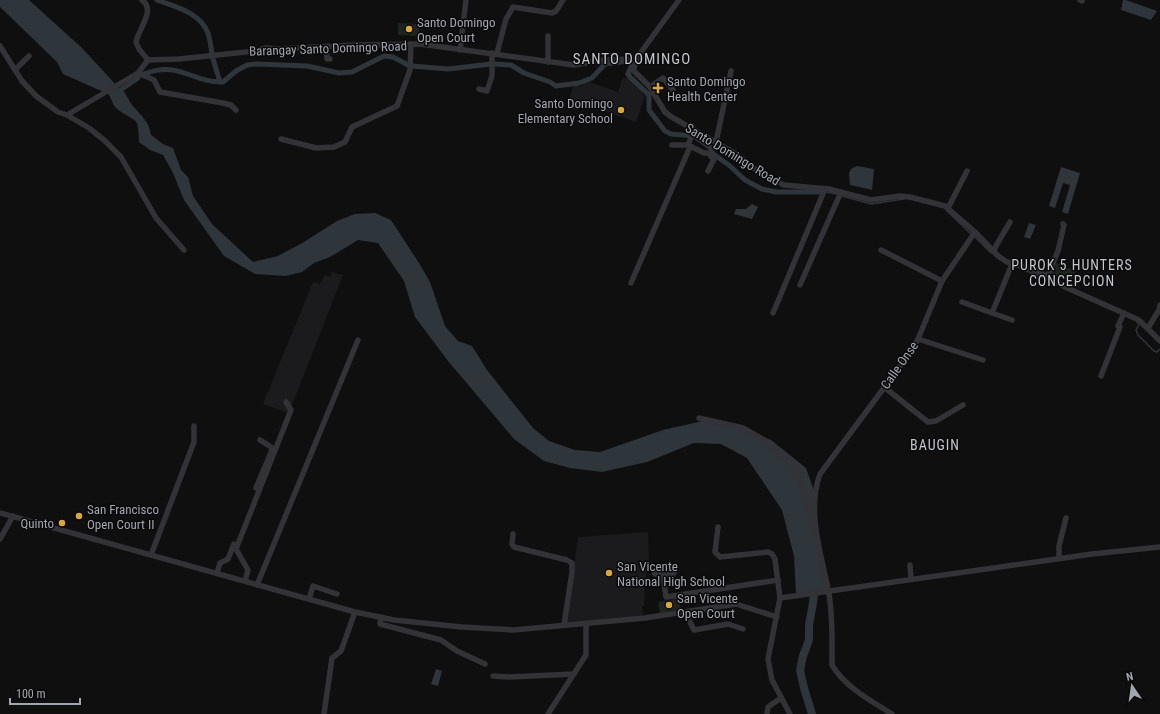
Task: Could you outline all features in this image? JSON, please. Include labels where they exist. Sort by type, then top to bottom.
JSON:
[{"type":"street","points":[[67,116],[138,73],[148,60],[139,49],[136,42],[149,10],[147,3],[142,0]]},
{"type":"street","points":[[460,50],[466,0]]},
{"type":"street","points":[[479,89],[487,91],[492,76],[495,53],[506,18],[512,7],[552,14],[556,12],[563,0]]},
{"type":"street","points":[[637,59],[679,0]]},
{"type":"street","points":[[548,36],[548,62]]},
{"type":"street","points":[[281,139],[316,148],[334,147],[345,142],[352,127],[397,106],[410,70],[411,44]]},
{"type":"street","name":"Barangay Santo Domingo Road","points":[[148,60],[187,58],[256,51],[266,48],[274,49],[411,44],[495,53],[574,65],[604,60],[637,59]]},
{"type":"street","points":[[0,46],[22,81],[41,100],[58,112],[89,128],[121,157],[156,218],[184,250]]},
{"type":"street","points":[[326,47],[327,59],[330,59]]},
{"type":"street","points":[[15,70],[29,56]]},
{"type":"street","name":"Santo Domingo Road","points":[[637,59],[634,64],[634,73],[650,87],[665,112],[692,134],[716,142],[736,154],[761,174],[784,186],[825,189],[871,200],[900,196],[910,197],[948,208],[973,234],[998,256],[1012,265],[1036,271],[1065,287],[1139,320],[1160,341]]},
{"type":"street","points":[[716,142],[732,70]]},
{"type":"street","points":[[138,73],[154,80],[160,92],[223,103],[231,105],[236,110]]},
{"type":"street","points":[[650,87],[663,78],[673,90]]},
{"type":"street","points":[[631,283],[689,146],[692,134]]},
{"type":"street","points":[[672,145],[675,147],[689,146],[704,153],[708,153],[714,159],[708,171]]},
{"type":"street","points":[[948,208],[967,172]]},
{"type":"street","points":[[773,313],[825,189]]},
{"type":"street","points":[[800,285],[840,192]]},
{"type":"street","points":[[993,251],[1010,222]]},
{"type":"street","points":[[1047,277],[1058,251],[1063,224]]},
{"type":"street","name":"Calle Onse","points":[[816,539],[816,493],[820,474],[918,339],[942,281],[973,234]]},
{"type":"street","points":[[881,250],[942,281]]},
{"type":"street","points":[[992,313],[1012,265]]},
{"type":"street","points":[[962,302],[1012,320]]},
{"type":"street","points":[[1148,328],[1159,310],[1160,305]]},
{"type":"street","points":[[1101,376],[1120,327],[1118,326],[1124,314]]},
{"type":"street","points":[[918,339],[983,360]]},
{"type":"street","points":[[257,585],[358,340]]},
{"type":"street","points":[[884,387],[928,422],[936,421],[963,405]]},
{"type":"street","points":[[245,581],[248,570],[236,549],[291,410],[286,402]]},
{"type":"street","points":[[699,418],[743,428],[764,440],[793,465],[802,486],[828,591],[832,665],[837,673],[863,696],[892,714]]},
{"type":"street","points":[[151,555],[194,442],[194,426]]},
{"type":"street","points":[[216,573],[220,563],[228,558],[234,546],[272,450],[271,447],[260,440]]},
{"type":"street","points":[[0,513],[355,612],[455,627],[506,630],[564,626],[685,612],[736,604],[777,617]]},
{"type":"street","points":[[0,539],[13,516]]},
{"type":"street","points":[[1059,558],[1059,546],[1066,518]]},
{"type":"street","points":[[718,527],[715,546],[717,555],[720,557],[768,552],[772,554],[775,559],[780,598],[768,659],[772,680],[790,714]]},
{"type":"street","points":[[513,534],[512,544],[514,547],[572,562],[572,572],[564,626]]},
{"type":"street","points":[[780,598],[1059,558],[1160,547]]},
{"type":"street","points":[[910,565],[911,579]]},
{"type":"street","points":[[654,572],[655,574],[662,575],[674,573],[674,568]]},
{"type":"street","points":[[662,575],[666,597],[778,580]]},
{"type":"street","points":[[309,599],[313,586],[336,594]]},
{"type":"street","points":[[324,714],[332,658],[341,651],[355,612]]},
{"type":"street","points":[[685,612],[694,630],[728,624],[743,629]]},
{"type":"street","points":[[381,617],[380,624],[441,640],[457,651],[485,664]]},
{"type":"street","points":[[548,714],[586,655],[586,624]]},
{"type":"street","points":[[493,676],[509,677],[574,674]]},
{"type":"street","points":[[767,714],[768,707],[781,698]]},
{"type":"shaded area","points":[[0,0],[29,0],[82,48],[125,93],[147,123],[151,135],[163,144],[173,148],[181,170],[188,177],[193,196],[212,224],[253,262],[278,256],[304,242],[337,221],[355,214],[375,213],[391,220],[430,282],[445,326],[458,341],[472,346],[487,370],[533,428],[549,441],[575,450],[600,452],[663,430],[707,420],[733,426],[771,440],[806,468],[813,488],[826,589],[796,594],[794,556],[782,510],[747,458],[721,444],[694,443],[647,462],[602,472],[570,468],[544,461],[514,439],[448,361],[415,317],[404,281],[378,243],[358,240],[330,257],[314,263],[302,272],[286,276],[255,274],[224,256],[184,200],[173,173],[163,155],[150,150],[139,142],[137,123],[114,106],[108,94],[63,74],[57,62],[0,7]]},
{"type":"shaded area","points":[[1123,0],[1157,11],[1151,20],[1121,10]]},
{"type":"shaded area","name":"Santo Domingo Open Court","points":[[398,23],[420,24],[419,36],[398,35]]},
{"type":"shaded area","name":"Santo Domingo Elementary School","points":[[623,77],[633,81],[645,96],[636,122],[569,99],[574,84],[582,87],[584,80],[618,92]]},
{"type":"shaded area","points":[[857,166],[874,169],[872,190],[850,185],[849,173],[851,169]]},
{"type":"shaded area","points":[[1061,167],[1080,173],[1068,214],[1062,212],[1070,185],[1063,183],[1055,208],[1049,206]]},
{"type":"shaded area","points":[[752,204],[758,207],[752,219],[734,214],[736,209],[746,209]]},
{"type":"shaded area","points":[[1029,223],[1036,225],[1030,239],[1024,237]]},
{"type":"shaded area","points":[[1054,262],[1076,271],[1071,282],[1050,273]]},
{"type":"shaded area","points":[[332,272],[343,275],[289,413],[263,404],[313,282],[320,284],[325,275],[330,277]]},
{"type":"shaded area","name":"San Vicente National High School","points":[[648,532],[649,561],[645,581],[644,606],[642,606],[643,616],[566,625],[578,537]]},
{"type":"shaded area","name":"San Vicente Open Court","points":[[679,598],[681,609],[660,613],[658,602]]},
{"type":"shaded area","points":[[436,669],[442,671],[438,686],[431,684]]},
{"type":"waterway","points":[[157,0],[186,11],[199,20],[208,33],[212,54]]},
{"type":"waterway","points":[[144,74],[156,70],[167,69],[203,79],[223,82],[236,71],[247,65],[257,64],[307,66],[339,73],[352,72],[384,56],[393,57],[408,65]]},
{"type":"waterway","points":[[213,59],[220,82]]},
{"type":"waterway","points":[[495,64],[511,65],[524,73],[550,82],[556,86],[579,83],[592,78],[605,64],[628,61],[632,65],[628,74],[649,95],[649,110],[665,131],[671,134],[694,136],[711,148],[712,153],[730,166],[745,180],[762,189],[776,192],[822,192]]},
{"type":"waterway","points":[[412,66],[448,69],[491,64]]},
{"type":"waterway","points":[[116,93],[138,78]]},
{"type":"waterway","points":[[826,192],[836,194]]},
{"type":"waterway","points":[[842,196],[871,204],[904,199]]},
{"type":"waterway","points":[[946,210],[971,234]]},
{"type":"waterway","points":[[974,236],[991,253]]},
{"type":"waterway","points":[[1021,269],[1042,277]]},
{"type":"waterway","points":[[1137,322],[1139,324],[1136,330],[1138,335],[1154,351],[1157,352],[1160,349]]},
{"type":"waterway","points":[[812,714],[800,670],[809,640],[809,625],[815,585]]},
{"type":"place","name":"Santo Domingo Open Court","points":[[409,29]]},
{"type":"place","name":"Santo Domingo Health Center","points":[[658,88]]},
{"type":"place","name":"Santo Domingo Elementary School","points":[[621,110]]},
{"type":"place","name":"San Francisco Open Court II","points":[[79,516]]},
{"type":"place","name":"Quinto","points":[[62,523]]},
{"type":"place","name":"San Vicente National High School","points":[[609,573]]},
{"type":"place","name":"San Vicente Open Court","points":[[669,605]]},
{"type":"district","name":"SANTO DOMINGO","points":[[632,59]]},
{"type":"district","name":"PUROK 5 HUNTERS CONCEPCION","points":[[1072,274]]},
{"type":"district","name":"BAUGIN","points":[[935,445]]}]
